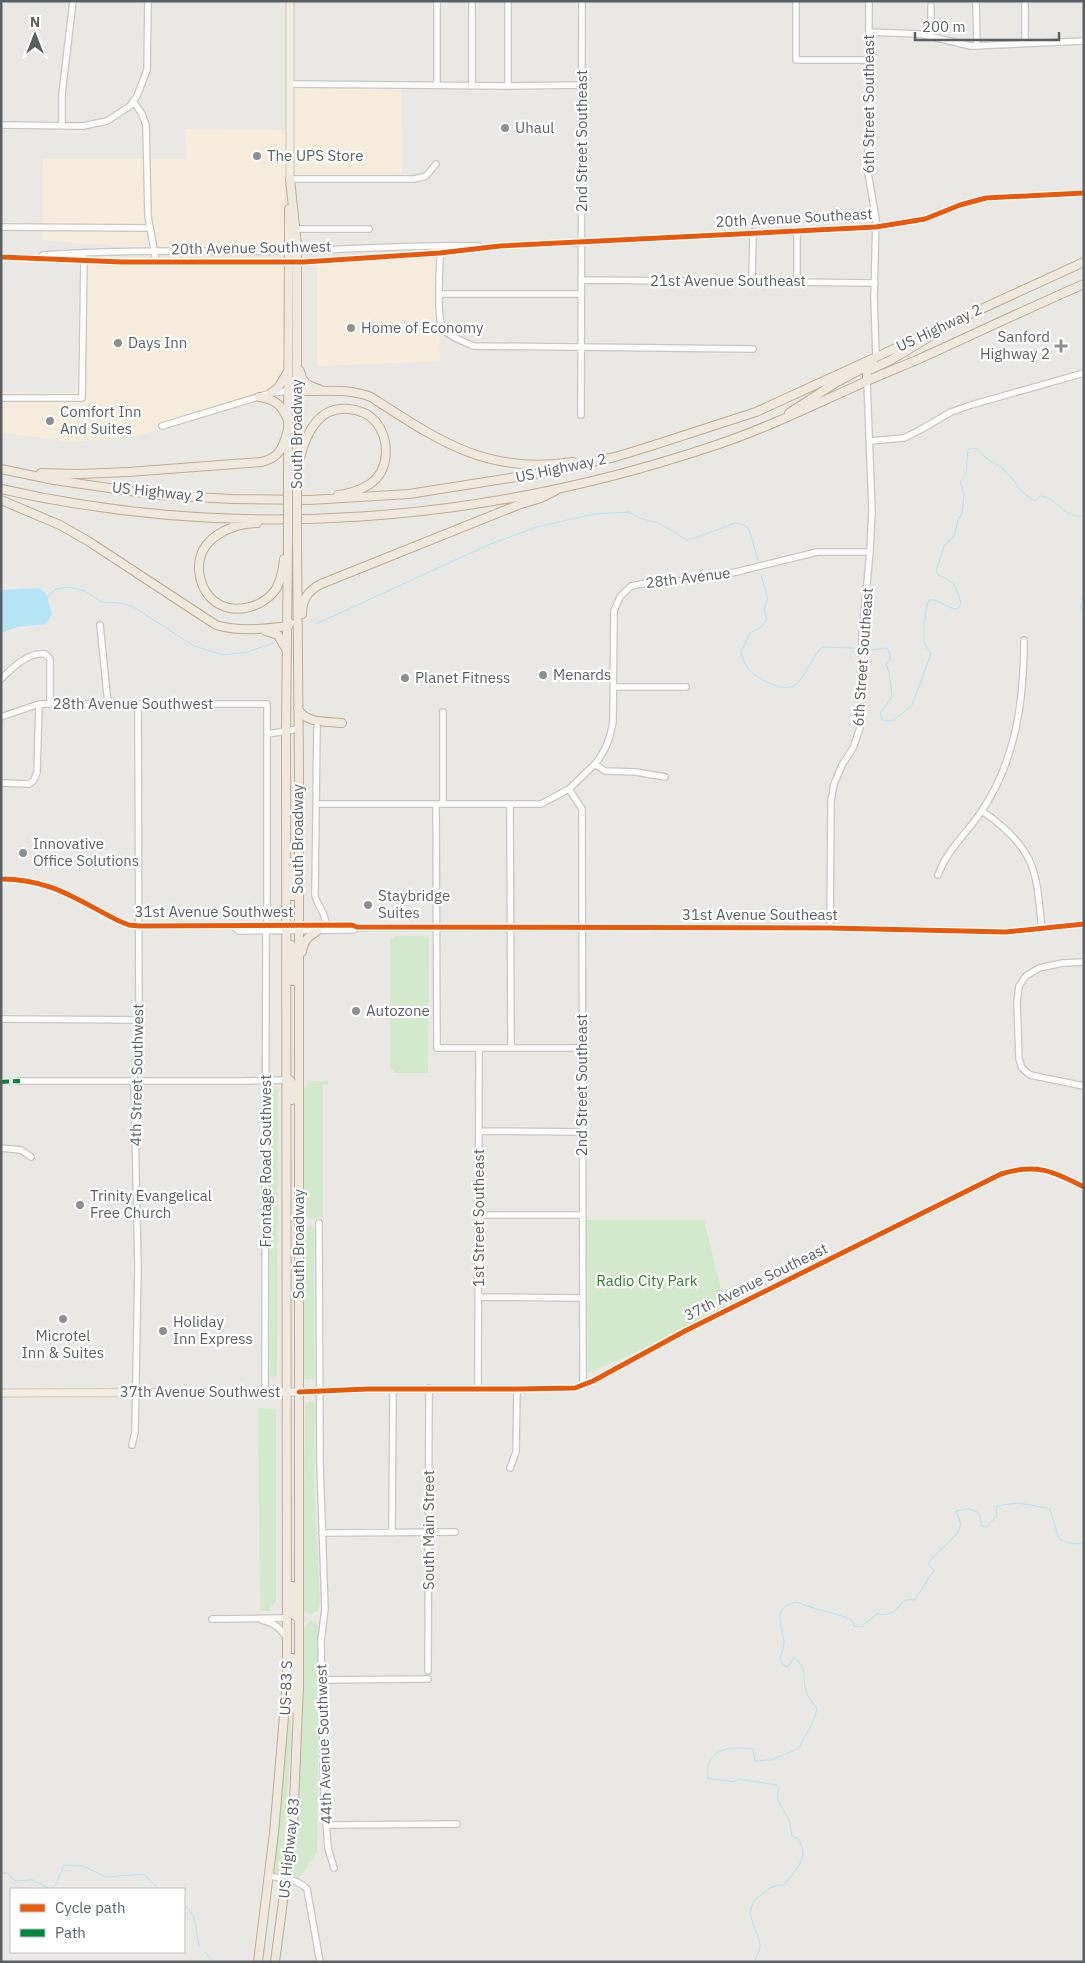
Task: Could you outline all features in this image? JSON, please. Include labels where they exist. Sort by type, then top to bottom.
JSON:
[{"type":"highway","name":"South Broadway","points":[[290,179],[295,229],[293,251]]},
{"type":"highway","name":"South Broadway","points":[[290,179],[293,262],[288,368],[286,844],[292,928],[298,976],[298,1734]]},
{"type":"highway","name":"South Broadway","points":[[287,1618],[287,974],[292,928],[298,729],[298,362],[293,262]]},
{"type":"highway","name":"US Highway 2","points":[[1,469],[54,480],[158,494],[224,499],[310,500],[435,491],[542,473],[615,457],[756,412],[1084,262]]},
{"type":"highway","name":"US Highway 2","points":[[1,489],[62,501],[205,518],[328,519],[416,513],[470,505],[650,466],[717,445],[775,423],[1084,284]]},
{"type":"highway","points":[[867,381],[867,372],[908,350],[962,317]]},
{"type":"highway","points":[[775,423],[837,382],[872,364],[876,356]]},
{"type":"highway","points":[[298,362],[303,382],[309,386],[328,391]]},
{"type":"highway","points":[[271,393],[283,382],[288,368]]},
{"type":"highway","points":[[288,391],[348,391],[371,397],[453,447],[508,464],[541,465],[615,457]]},
{"type":"highway","points":[[259,397],[275,401],[284,410],[288,420]]},
{"type":"highway","points":[[297,479],[308,433],[317,421],[328,413],[341,409],[359,411],[374,420],[380,429],[385,443],[386,457],[375,480],[354,492],[310,500]]},
{"type":"highway","points":[[1,469],[46,474],[79,474],[261,462],[270,460],[278,455],[288,430]]},
{"type":"highway","points":[[342,722],[314,721],[302,714],[298,705],[301,680],[302,609],[306,594],[313,588],[510,508],[541,498],[563,486]]},
{"type":"highway","points":[[1,500],[60,526],[105,550],[216,624],[226,628],[260,629],[288,626],[292,621],[297,606]]},
{"type":"highway","points":[[281,519],[232,527],[214,537],[203,549],[199,559],[200,578],[203,588],[210,598],[225,606],[245,609],[255,606],[268,598],[276,588],[281,576],[288,538]]},
{"type":"highway","points":[[260,629],[278,635],[288,653]]},
{"type":"highway","points":[[292,928],[293,989],[298,1022]]},
{"type":"highway","points":[[298,976],[301,970],[302,945],[306,939],[317,931]]},
{"type":"highway","points":[[287,974],[291,1021],[291,1071],[292,1074],[299,1076]]},
{"type":"highway","points":[[286,1080],[290,1080],[292,1084],[292,1130],[298,1168]]},
{"type":"highway","points":[[287,1132],[292,1164],[291,1215],[292,1221],[299,1222]]},
{"type":"highway","points":[[287,1550],[291,1580],[292,1614],[299,1619]]},
{"type":"highway","points":[[287,1618],[291,1621],[293,1697],[298,1734]]},
{"type":"highway","name":"US-83 S","points":[[282,1759],[287,1681],[287,1618]]},
{"type":"highway","name":"US Highway 83","points":[[275,1962],[293,1825],[298,1734]]},
{"type":"highway","name":"US Highway 83","points":[[258,1962],[282,1759]]},
{"type":"main road","name":"South Broadway","points":[[290,1],[290,179]]},
{"type":"main road","name":"37th Avenue Southwest","points":[[1,1393],[299,1392]]},
{"type":"street","points":[[62,125],[62,86],[73,1]]},
{"type":"street","points":[[1,125],[83,126],[107,121],[118,114],[133,101],[144,81],[147,70],[148,1]]},
{"type":"street","points":[[437,1],[438,85]]},
{"type":"street","points":[[472,1],[472,86]]},
{"type":"street","points":[[508,1],[508,86]]},
{"type":"street","name":"2nd Street Southeast","points":[[581,294],[582,1]]},
{"type":"street","points":[[796,1],[796,60],[869,60]]},
{"type":"street","name":"6th Street Southeast","points":[[869,1],[868,173],[870,191],[874,200],[876,227],[876,356]]},
{"type":"street","points":[[976,1],[977,46]]},
{"type":"street","points":[[1025,1],[1025,43]]},
{"type":"street","points":[[930,36],[931,6]]},
{"type":"street","points":[[869,32],[905,32],[930,36],[963,45],[977,46],[1084,41]]},
{"type":"street","points":[[290,84],[582,85]]},
{"type":"street","points":[[133,101],[142,114],[146,125],[148,216],[154,251]]},
{"type":"street","points":[[290,179],[414,178],[426,176],[436,164]]},
{"type":"street","name":"20th Avenue Southeast","points":[[500,246],[876,227],[925,219],[960,205],[986,198],[1084,193]]},
{"type":"street","points":[[1,227],[150,228]]},
{"type":"street","points":[[295,229],[369,229]]},
{"type":"street","points":[[797,230],[797,282]]},
{"type":"street","points":[[752,282],[753,232]]},
{"type":"street","name":"20th Avenue Southwest","points":[[14,257],[84,252],[293,251],[441,245],[500,246]]},
{"type":"street","name":"20th Avenue Southwest","points":[[1,257],[84,260],[293,262],[440,253],[500,246]]},
{"type":"street","name":"20th Avenue Southwest","points":[[154,251],[156,261]]},
{"type":"street","points":[[1,398],[82,398],[84,252]]},
{"type":"street","points":[[440,253],[439,317],[442,328],[454,337],[474,346],[753,348]]},
{"type":"street","name":"21st Avenue Southeast","points":[[581,280],[875,283]]},
{"type":"street","points":[[440,294],[581,294],[581,415]]},
{"type":"street","points":[[870,441],[904,438],[965,407],[1084,373]]},
{"type":"street","name":"6th Street Southeast","points":[[830,928],[831,801],[834,784],[853,748],[860,728],[862,634],[870,552],[870,441],[867,381]]},
{"type":"street","points":[[162,426],[271,393],[288,391]]},
{"type":"street","name":"28th Avenue","points":[[317,804],[541,804],[569,789],[595,764],[610,739],[613,722],[614,611],[620,597],[631,586],[657,581],[695,580],[817,552],[870,552]]},
{"type":"street","points":[[100,625],[108,704]]},
{"type":"street","points":[[938,875],[944,860],[982,811],[1008,758],[1018,722],[1024,676],[1024,640]]},
{"type":"street","points":[[1,679],[24,659],[37,653],[46,654],[50,659],[50,704]]},
{"type":"street","points":[[614,687],[686,687]]},
{"type":"street","points":[[1,783],[29,784],[34,780],[37,772],[39,704]]},
{"type":"street","name":"28th Avenue Southwest","points":[[1,717],[39,704],[267,704]]},
{"type":"street","name":"4th Street Southwest","points":[[132,1445],[135,1432],[136,1393],[138,1205],[134,1080],[139,1020],[138,704]]},
{"type":"street","name":"Frontage Road Southwest","points":[[265,1392],[267,704]]},
{"type":"street","points":[[443,712],[436,928],[437,1048],[582,1048]]},
{"type":"street","points":[[317,726],[315,895],[316,901],[325,915],[326,925]]},
{"type":"street","points":[[268,734],[298,729]]},
{"type":"street","points":[[595,764],[604,771],[636,772],[665,777]]},
{"type":"street","name":"2nd Street Southeast","points":[[569,789],[582,808],[582,1385]]},
{"type":"street","points":[[510,804],[511,1048]]},
{"type":"street","points":[[982,811],[1004,829],[1026,854],[1032,871],[1042,929]]},
{"type":"street","name":"31st Avenue Southwest","points":[[1,879],[25,881],[55,887],[129,925],[234,927],[239,931],[352,924],[357,927],[436,928]]},
{"type":"street","name":"31st Avenue Southeast","points":[[436,928],[830,928],[1006,932],[1084,924]]},
{"type":"street","name":"31st Avenue Southwest","points":[[292,928],[317,931],[353,930],[357,927]]},
{"type":"street","points":[[1084,962],[1063,963],[1039,968],[1026,976],[1019,986],[1017,1002],[1019,1058],[1022,1068],[1030,1075],[1084,1086]]},
{"type":"street","points":[[1,1020],[139,1020]]},
{"type":"street","name":"1st Street Southeast","points":[[478,1389],[479,1048]]},
{"type":"street","points":[[20,1081],[286,1080]]},
{"type":"street","points":[[479,1131],[582,1132]]},
{"type":"street","points":[[1,1148],[21,1150],[31,1157]]},
{"type":"street","name":"37th Avenue Southeast","points":[[430,1388],[566,1389],[582,1385],[685,1331],[1001,1174],[1025,1168],[1039,1168],[1060,1175],[1084,1187]]},
{"type":"street","points":[[479,1215],[582,1215]]},
{"type":"street","points":[[320,1223],[322,1533],[455,1532]]},
{"type":"street","points":[[479,1296],[582,1298]]},
{"type":"street","name":"37th Avenue Southwest","points":[[299,1392],[430,1388]]},
{"type":"street","name":"South Main Street","points":[[428,1671],[430,1388]]},
{"type":"street","points":[[392,1533],[393,1389]]},
{"type":"street","points":[[510,1468],[516,1452],[517,1389]]},
{"type":"street","name":"44th Avenue Southwest","points":[[322,1533],[324,1618],[321,1641],[324,1796],[328,1848],[334,1868]]},
{"type":"street","points":[[252,1618],[274,1624],[283,1632],[287,1640]]},
{"type":"street","points":[[212,1619],[287,1618]]},
{"type":"street","points":[[322,1680],[428,1679]]},
{"type":"street","points":[[326,1825],[458,1824]]},
{"type":"street","points":[[268,1876],[302,1884],[307,1889],[320,1962]]},
{"type":"shaded area","points":[[293,88],[401,88],[402,174],[295,176]]},
{"type":"shaded area","points":[[185,129],[286,130],[284,247],[143,248],[42,240],[43,159],[186,159]]},
{"type":"shaded area","points":[[437,256],[440,361],[317,366],[317,264]]},
{"type":"shaded area","points":[[79,263],[286,264],[285,364],[275,386],[261,394],[137,436],[69,442],[1,432],[1,392],[78,393]]},
{"type":"green space","points":[[394,936],[424,936],[429,938],[428,1073],[395,1073],[390,1067],[390,940]]},
{"type":"green space","points":[[310,1081],[328,1081],[328,1085],[323,1085],[323,1217],[311,1219],[302,1211],[303,1089]]},
{"type":"green space","points":[[269,1088],[278,1090],[277,1376],[270,1377]]},
{"type":"green space","name":"Radio City Park","points":[[585,1220],[704,1220],[726,1310],[695,1326],[588,1373]]},
{"type":"green space","points":[[311,1225],[314,1229],[314,1377],[310,1380],[303,1379],[303,1231]]},
{"type":"green space","points":[[305,1403],[315,1403],[314,1480],[320,1604],[318,1611],[311,1614],[305,1612],[303,1607]]},
{"type":"green space","points":[[258,1408],[276,1409],[276,1601],[268,1611],[260,1610]]},
{"type":"green space","points":[[311,1620],[320,1627],[317,1852],[298,1880],[290,1872],[298,1801],[302,1725],[303,1628]]},
{"type":"green space","points":[[288,1696],[292,1733],[281,1873],[275,1875],[273,1872]]},
{"type":"water","points":[[39,588],[46,593],[52,614],[46,624],[17,627],[1,633],[1,590]]},
{"type":"waterway","points":[[871,650],[886,648],[891,658],[886,664],[892,696],[880,714],[881,718],[885,721],[894,720],[912,705],[931,654],[925,644],[924,634],[925,615],[929,600],[936,601],[953,609],[957,609],[961,604],[954,585],[948,579],[938,575],[936,571],[944,546],[954,537],[958,520],[962,513],[964,495],[960,482],[966,474],[968,450],[974,448],[978,450],[986,458],[1002,468],[1021,490],[1035,501],[1040,496],[1046,497],[1066,512],[1072,515],[1084,516]]},
{"type":"waterway","points":[[316,624],[488,545],[537,527],[594,514],[629,512],[639,518],[659,523],[687,540],[736,523],[744,525],[749,529],[758,560]]},
{"type":"waterway","points":[[761,575],[768,598],[764,609],[767,620],[760,628],[750,633],[741,652],[752,672],[765,681],[787,688],[800,680],[822,647],[854,648]]},
{"type":"waterway","points":[[46,598],[56,589],[69,587],[85,591],[102,602],[132,606],[194,646],[223,655],[247,652],[274,643]]},
{"type":"waterway","points":[[1084,592],[1080,609],[1084,612]]},
{"type":"waterway","points":[[754,1962],[760,1947],[752,1920],[751,1907],[762,1894],[769,1889],[783,1885],[789,1879],[801,1862],[803,1850],[800,1840],[792,1836],[789,1821],[778,1800],[779,1788],[777,1785],[738,1779],[734,1782],[711,1779],[708,1778],[708,1768],[709,1762],[713,1757],[723,1750],[753,1749],[755,1761],[757,1761],[771,1760],[798,1749],[812,1724],[817,1708],[810,1700],[806,1691],[803,1668],[793,1658],[788,1667],[783,1665],[780,1659],[784,1647],[780,1618],[783,1608],[797,1602],[845,1617],[852,1620],[854,1626],[861,1627],[878,1613],[881,1615],[893,1612],[904,1601],[915,1600],[934,1570],[928,1564],[951,1540],[960,1527],[956,1511],[970,1509],[979,1513],[982,1526],[986,1527],[997,1516],[996,1507],[1003,1505],[1023,1504],[1050,1509],[1059,1539],[1071,1544],[1084,1542]]},
{"type":"waterway","points":[[52,1888],[57,1882],[64,1865],[83,1866],[106,1877],[144,1874],[157,1888]]},
{"type":"waterway","points":[[1,1873],[7,1873],[15,1881],[33,1880],[49,1888]]},
{"type":"waterway","points":[[185,1907],[194,1917],[199,1946]]},
{"type":"waterway","points":[[205,1952],[214,1962]]},
{"type":"marked path","points":[[1,1082],[20,1081]]},
{"type":"cycle path","points":[[1,257],[122,262],[304,262],[440,253],[500,246],[876,227],[925,219],[960,205],[986,198],[1084,193]]},
{"type":"cycle path","points":[[1,879],[19,880],[49,887],[76,898],[119,921],[139,926],[352,925],[357,927],[830,928],[1006,932],[1084,924]]},
{"type":"cycle path","points":[[299,1392],[367,1389],[575,1388],[593,1381],[685,1331],[1001,1174],[1024,1169],[1044,1170],[1084,1187]]},
{"type":"place","name":"Uhaul","points":[[505,128]]},
{"type":"place","name":"The UPS Store","points":[[257,156]]},
{"type":"place","name":"Home of Economy","points":[[351,328]]},
{"type":"place","name":"Days Inn","points":[[118,343]]},
{"type":"place","name":"Sanford Highway 2","points":[[1061,346]]},
{"type":"place","name":"Comfort Inn And Suites","points":[[50,421]]},
{"type":"place","name":"Menards","points":[[543,675]]},
{"type":"place","name":"Planet Fitness","points":[[405,678]]},
{"type":"place","name":"Innovative Office Solutions","points":[[23,853]]},
{"type":"place","name":"Staybridge Suites","points":[[368,905]]},
{"type":"place","name":"Autozone","points":[[356,1011]]},
{"type":"place","name":"Trinity Evangelical Free Church","points":[[80,1205]]},
{"type":"place","name":"Microtel Inn & Suites","points":[[63,1319]]},
{"type":"place","name":"Holiday Inn Express","points":[[163,1331]]}]
